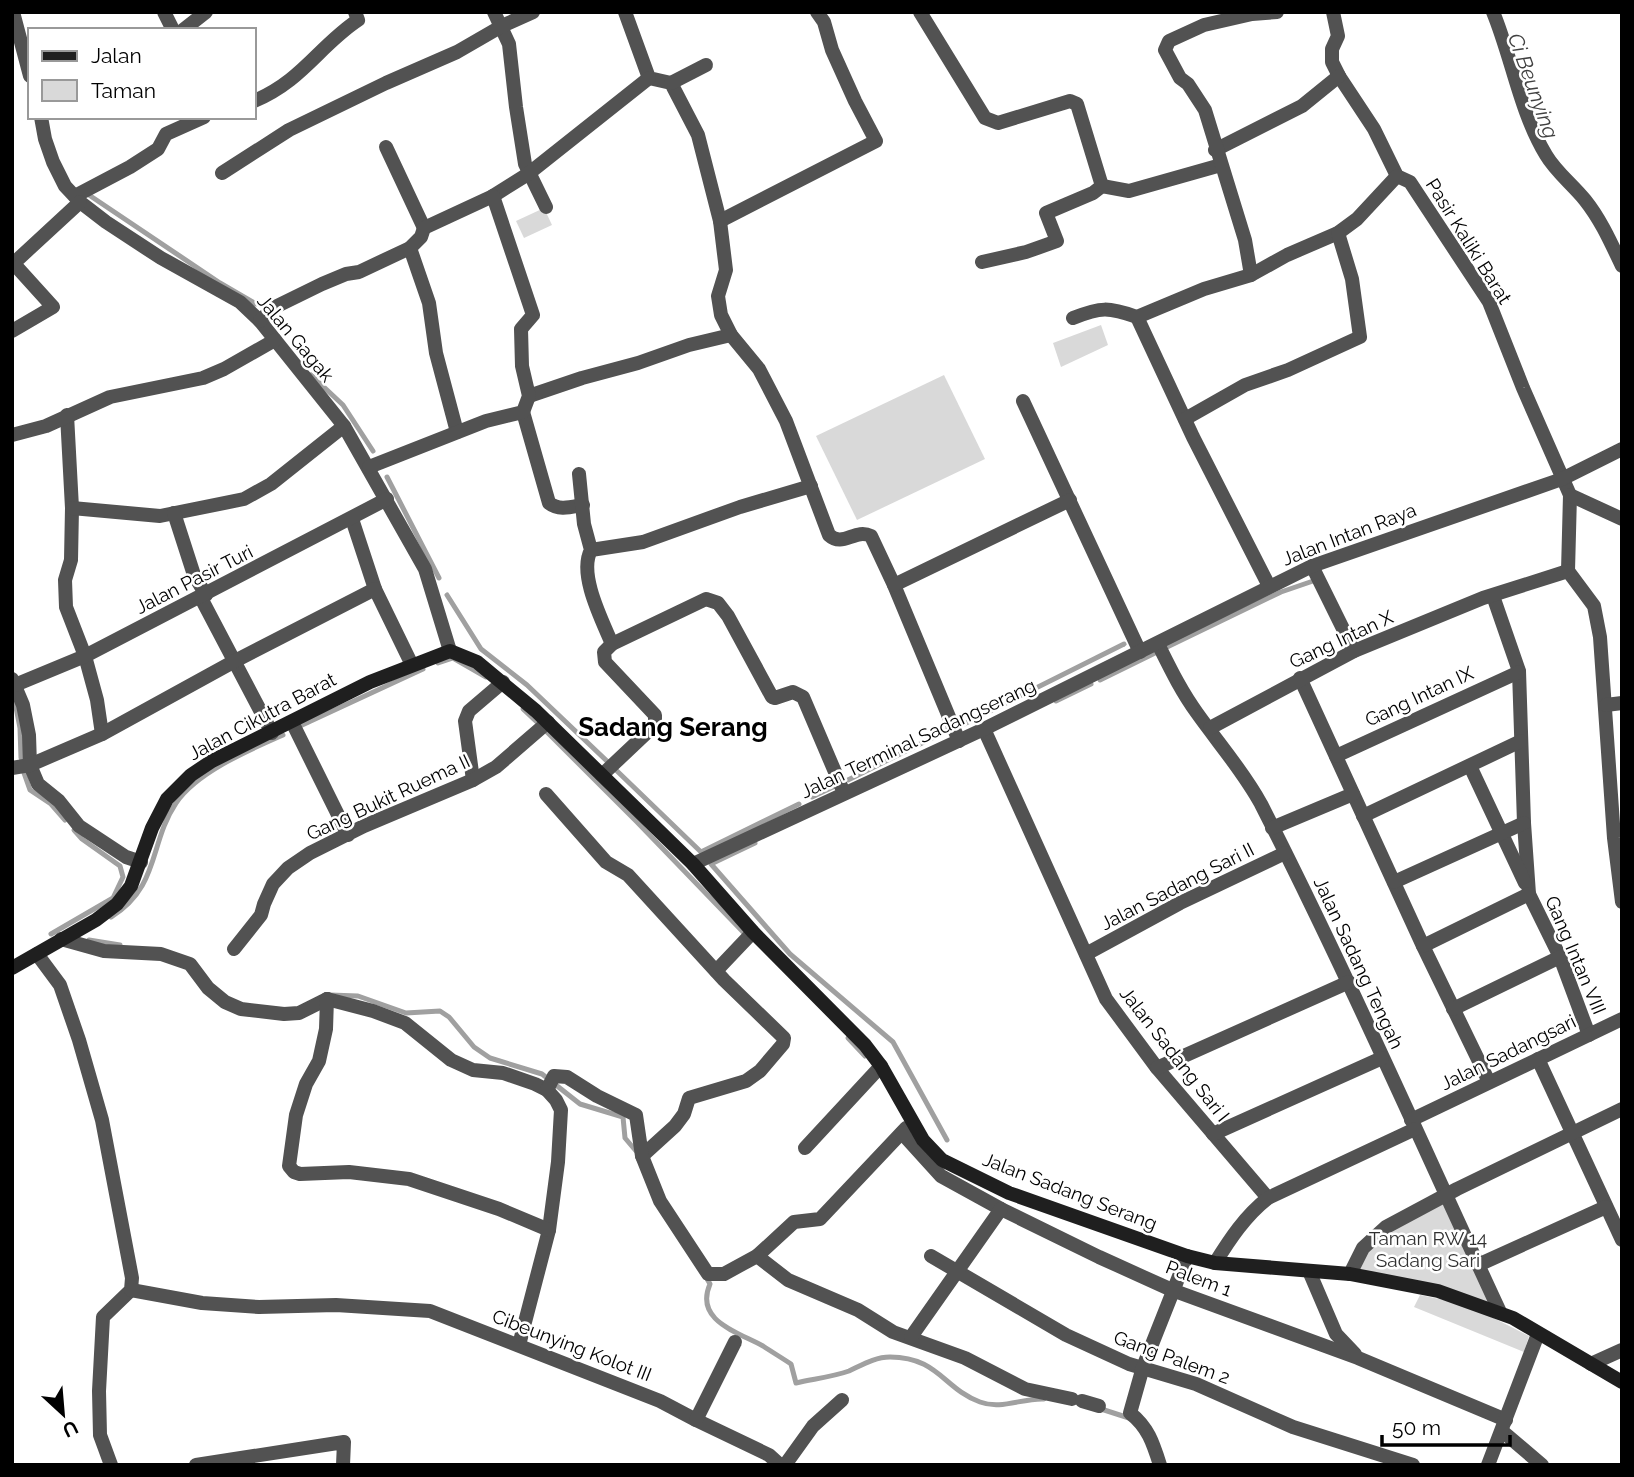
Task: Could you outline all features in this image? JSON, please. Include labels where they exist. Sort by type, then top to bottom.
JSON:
[{"type":"main road","name":"Jalan Cikutra Barat","points":[[12,968],[67,941],[117,904],[131,886],[159,812],[177,787],[212,761],[370,682],[450,651]]},
{"type":"main road","name":"Jalan Sadang Serang","points":[[450,651],[477,662],[503,682],[548,722],[693,864],[753,932],[865,1045],[881,1066],[907,1127],[936,1155],[1009,1193],[1187,1256],[1215,1263],[1350,1274],[1438,1291],[1500,1312],[1622,1382]]},
{"type":"street","points":[[13,12],[28,68]]},
{"type":"street","points":[[164,12],[172,28]]},
{"type":"street","points":[[186,28],[206,12]]},
{"type":"street","points":[[256,100],[269,95],[298,75],[331,44],[336,35],[358,20],[355,12]]},
{"type":"street","points":[[494,12],[509,44],[513,62],[516,107],[528,174],[546,207]]},
{"type":"street","points":[[222,173],[289,130],[457,52],[533,12]]},
{"type":"street","points":[[625,12],[649,78]]},
{"type":"street","points":[[920,12],[985,118],[998,123],[1070,101],[1077,104],[1102,186]]},
{"type":"street","points":[[1251,275],[1245,240],[1215,150],[1205,110],[1176,71],[1165,50],[1169,41],[1203,25],[1252,14],[1277,12]]},
{"type":"street","points":[[1215,150],[1302,106],[1339,76],[1332,62],[1332,49],[1338,36],[1333,12]]},
{"type":"street","points":[[1493,12],[1544,153],[1598,217],[1622,266]]},
{"type":"street","points":[[720,221],[876,141],[841,71],[822,15]]},
{"type":"street","points":[[649,78],[671,83],[706,65]]},
{"type":"street","name":"Pasir Kaliki Barat","points":[[1339,76],[1374,129],[1397,176],[1410,182],[1489,302],[1522,388],[1570,495]]},
{"type":"street","points":[[424,228],[493,196],[528,174],[649,78]]},
{"type":"street","points":[[671,83],[698,135],[720,221],[726,271],[718,296],[721,315],[731,335],[760,369],[793,436],[829,534],[840,541],[861,533],[871,536],[959,741]]},
{"type":"street","name":"Jalan Gagak","points":[[41,119],[53,162],[65,186],[106,222],[161,258],[240,302],[260,321],[344,426],[425,569],[450,651]]},
{"type":"street","points":[[12,331],[53,307],[15,262],[78,199],[158,149],[166,134],[200,119]]},
{"type":"street","points":[[260,321],[273,308],[322,284],[346,274],[359,272],[410,248],[421,237],[424,228],[386,147]]},
{"type":"street","points":[[982,262],[1026,252],[1057,241],[1046,213],[1093,193],[1102,186],[1129,191],[1221,165]]},
{"type":"street","points":[[1073,318],[1091,311],[1112,308],[1137,317],[1204,289],[1251,275],[1287,255],[1338,233],[1357,219],[1397,176]]},
{"type":"street","points":[[493,196],[533,315],[521,328],[522,366],[529,396],[523,412],[548,503],[554,508],[583,505]]},
{"type":"street","points":[[1185,419],[1245,385],[1288,370],[1360,337],[1352,279],[1338,233]]},
{"type":"street","points":[[410,248],[429,303],[436,353],[457,432]]},
{"type":"street","points":[[1137,317],[1269,586]]},
{"type":"street","points":[[529,396],[689,345],[731,335]]},
{"type":"street","points":[[12,435],[46,426],[110,397],[203,378],[275,340]]},
{"type":"street","points":[[1023,401],[1140,652]]},
{"type":"street","points":[[369,467],[486,421],[523,412]]},
{"type":"street","points":[[67,415],[72,508],[71,560],[65,580],[66,607],[85,656],[97,700],[102,734]]},
{"type":"street","points":[[72,508],[160,516],[244,499],[271,484],[344,426]]},
{"type":"street","name":"Jalan Intan Raya","points":[[1158,644],[1312,566],[1562,479],[1622,449]]},
{"type":"street","points":[[579,474],[584,524],[591,550],[586,558],[590,587],[612,644]]},
{"type":"street","points":[[591,550],[643,542],[740,507],[811,486]]},
{"type":"street","points":[[1621,899],[1614,838],[1600,637],[1594,606],[1568,572],[1570,495],[1622,519]]},
{"type":"street","name":"Jalan Pasir Turi","points":[[14,682],[85,656],[387,499]]},
{"type":"street","points":[[894,585],[1070,500]]},
{"type":"street","points":[[174,513],[203,596],[233,662],[272,733]]},
{"type":"street","points":[[352,519],[375,589],[412,665]]},
{"type":"street","points":[[1312,566],[1354,651]]},
{"type":"street","name":"Gang Intan X","points":[[1210,729],[1354,651],[1483,598],[1568,572]]},
{"type":"street","points":[[12,768],[30,765],[102,734],[233,662],[375,589]]},
{"type":"street","name":"Gang Intan VIII","points":[[1493,596],[1519,672],[1529,892]]},
{"type":"street","points":[[602,775],[655,725],[657,720],[605,662],[604,652],[612,644],[706,599],[718,603],[728,615],[772,697],[793,692],[803,697],[844,793]]},
{"type":"street","name":"Jalan Terminal Sadangserang","points":[[693,864],[959,741],[1158,644]]},
{"type":"street","name":"Jalan Sadang Tengah","points":[[1158,644],[1175,680],[1238,767],[1285,853],[1349,982],[1500,1312]]},
{"type":"street","name":"Gang Intan IX","points":[[1336,756],[1519,672]]},
{"type":"street","points":[[1300,678],[1489,1083]]},
{"type":"street","points":[[14,682],[23,705],[30,765],[38,784],[59,801],[79,826],[105,845],[141,862]]},
{"type":"street","points":[[473,780],[465,722],[469,711],[503,682]]},
{"type":"street","points":[[1606,705],[1622,703]]},
{"type":"street","points":[[292,722],[348,835]]},
{"type":"street","name":"Gang Bukit Ruema II","points":[[234,949],[261,915],[273,884],[310,853],[473,780],[496,767],[548,722]]},
{"type":"street","name":"Jalan Sadang Sari I","points":[[984,729],[1106,999],[1157,1068],[1268,1198]]},
{"type":"street","points":[[1363,816],[1521,741]]},
{"type":"street","name":"Gang Intan VIII","points":[[1470,765],[1560,957],[1589,1035]]},
{"type":"street","points":[[546,794],[606,862],[628,875],[716,971],[783,1038],[783,1044],[760,1071],[746,1081],[690,1098],[684,1114],[675,1126],[642,1156]]},
{"type":"street","points":[[1272,828],[1353,794]]},
{"type":"street","points":[[1394,882],[1524,822]]},
{"type":"street","name":"Jalan Sadang Sari II","points":[[1086,954],[1180,903],[1285,853]]},
{"type":"street","points":[[1423,946],[1529,892]]},
{"type":"street","points":[[716,971],[753,932]]},
{"type":"street","points":[[67,941],[104,951],[161,954],[190,964],[208,988],[225,1002],[241,1009],[299,1013],[327,999],[373,1011],[405,1023],[452,1060],[473,1070],[503,1073],[547,1090],[561,1110],[558,1162],[549,1230],[519,1345]]},
{"type":"street","points":[[37,954],[60,985],[68,1006],[98,1106],[130,1261],[131,1290],[103,1317],[99,1391],[100,1435],[111,1465]]},
{"type":"street","points":[[1453,1009],[1560,957]]},
{"type":"street","points":[[1157,1068],[1349,982]]},
{"type":"street","points":[[327,999],[326,1029],[320,1060],[306,1084],[296,1115],[289,1166],[294,1172],[349,1172],[410,1179],[499,1209],[549,1230]]},
{"type":"street","name":"Jalan Sadangsari","points":[[1268,1198],[1413,1125],[1489,1083],[1622,1019]]},
{"type":"street","points":[[1213,1134],[1382,1058]]},
{"type":"street","points":[[1538,1059],[1622,1240]]},
{"type":"street","points":[[805,1148],[881,1066]]},
{"type":"street","points":[[547,1090],[554,1076],[560,1075],[597,1096],[632,1111],[638,1121],[642,1156],[660,1201],[708,1274],[724,1274],[757,1256],[794,1222],[820,1219],[907,1127]]},
{"type":"street","points":[[1350,1274],[1363,1248],[1386,1227],[1446,1194],[1622,1109]]},
{"type":"street","name":"Palem 1","points":[[907,1127],[941,1176],[1001,1209],[1172,1290],[1359,1358],[1504,1425],[1542,1465]]},
{"type":"street","points":[[1215,1263],[1239,1226],[1253,1209],[1268,1198]]},
{"type":"street","points":[[1478,1265],[1606,1207]]},
{"type":"street","points":[[911,1337],[1001,1209]]},
{"type":"street","points":[[757,1256],[788,1280],[858,1310],[893,1332],[965,1358],[1025,1389],[1099,1406]]},
{"type":"street","name":"Gang Palem 2","points":[[931,1256],[1066,1335],[1129,1364],[1196,1384],[1293,1427],[1413,1465]]},
{"type":"street","points":[[1160,1465],[1150,1434],[1142,1422],[1130,1413],[1143,1367],[1187,1256]]},
{"type":"street","points":[[1309,1271],[1336,1334],[1359,1358]]},
{"type":"street","name":"Cibeunying Kolot III","points":[[131,1290],[202,1303],[259,1307],[336,1305],[430,1311],[660,1401],[769,1455],[782,1465]]},
{"type":"street","points":[[1488,1465],[1538,1334]]},
{"type":"street","points":[[696,1420],[735,1342]]},
{"type":"street","points":[[1591,1364],[1622,1350]]},
{"type":"street","points":[[782,1465],[817,1422],[842,1400]]},
{"type":"street","points":[[196,1465],[344,1442],[343,1465]]},
{"type":"green space","points":[[544,208],[552,225],[524,238],[516,221]]},
{"type":"green space","points":[[1101,325],[1108,345],[1061,367],[1053,343]]},
{"type":"green space","points":[[944,375],[985,459],[857,520],[816,436]]},
{"type":"green space","name":"Taman RW 14 Sadang Sari","points":[[1445,1200],[1491,1306],[1356,1271],[1365,1251],[1384,1232]]},
{"type":"green space","points":[[1420,1295],[1468,1305],[1529,1336],[1524,1352],[1414,1307]]},
{"type":"waterway","points":[[86,193],[256,304]]},
{"type":"waterway","points":[[311,375],[343,405],[373,451]]},
{"type":"waterway","points":[[387,477],[439,578]]},
{"type":"waterway","points":[[1165,648],[1281,592],[1316,580]]},
{"type":"waterway","points":[[447,595],[481,649],[527,685],[609,763]]},
{"type":"waterway","points":[[964,724],[1124,644]]},
{"type":"waterway","points":[[1100,680],[1155,653]]},
{"type":"waterway","points":[[438,663],[453,658],[486,677]]},
{"type":"waterway","points":[[300,726],[423,669]]},
{"type":"waterway","points":[[1056,701],[1091,684]]},
{"type":"waterway","points":[[15,702],[20,728],[21,758]]},
{"type":"waterway","points":[[523,709],[539,724]]},
{"type":"waterway","points":[[544,729],[746,935]]},
{"type":"waterway","points":[[848,780],[946,731]]},
{"type":"waterway","points":[[111,917],[138,892],[152,864],[167,818],[185,792],[225,763],[283,735]]},
{"type":"waterway","points":[[617,771],[701,852],[799,804]]},
{"type":"waterway","points":[[24,773],[30,790],[51,804],[65,820]]},
{"type":"waterway","points":[[812,797],[835,786]]},
{"type":"waterway","points":[[51,934],[113,898],[123,877],[120,866],[82,839],[74,830]]},
{"type":"waterway","points":[[755,843],[711,864],[790,954],[893,1042],[947,1140]]},
{"type":"waterway","points":[[89,940],[120,945]]},
{"type":"waterway","points":[[330,995],[358,996],[406,1013],[440,1011],[449,1017],[474,1047],[490,1058],[542,1074],[580,1104],[623,1117],[625,1138],[636,1151]]},
{"type":"waterway","points":[[848,1038],[865,1056]]},
{"type":"waterway","points":[[706,1277],[710,1284],[708,1307],[713,1316],[721,1324],[791,1364],[796,1383],[843,1373],[884,1357],[906,1358],[930,1368],[980,1402],[996,1405],[1044,1399]]},
{"type":"waterway","points":[[1098,1408],[1129,1418]]},
{"type":"district","name":"Sadang Serang","points":[[673,727]]},
{"type":"water label","name":"Ci Beunying","points":[[1533,86]]}]
